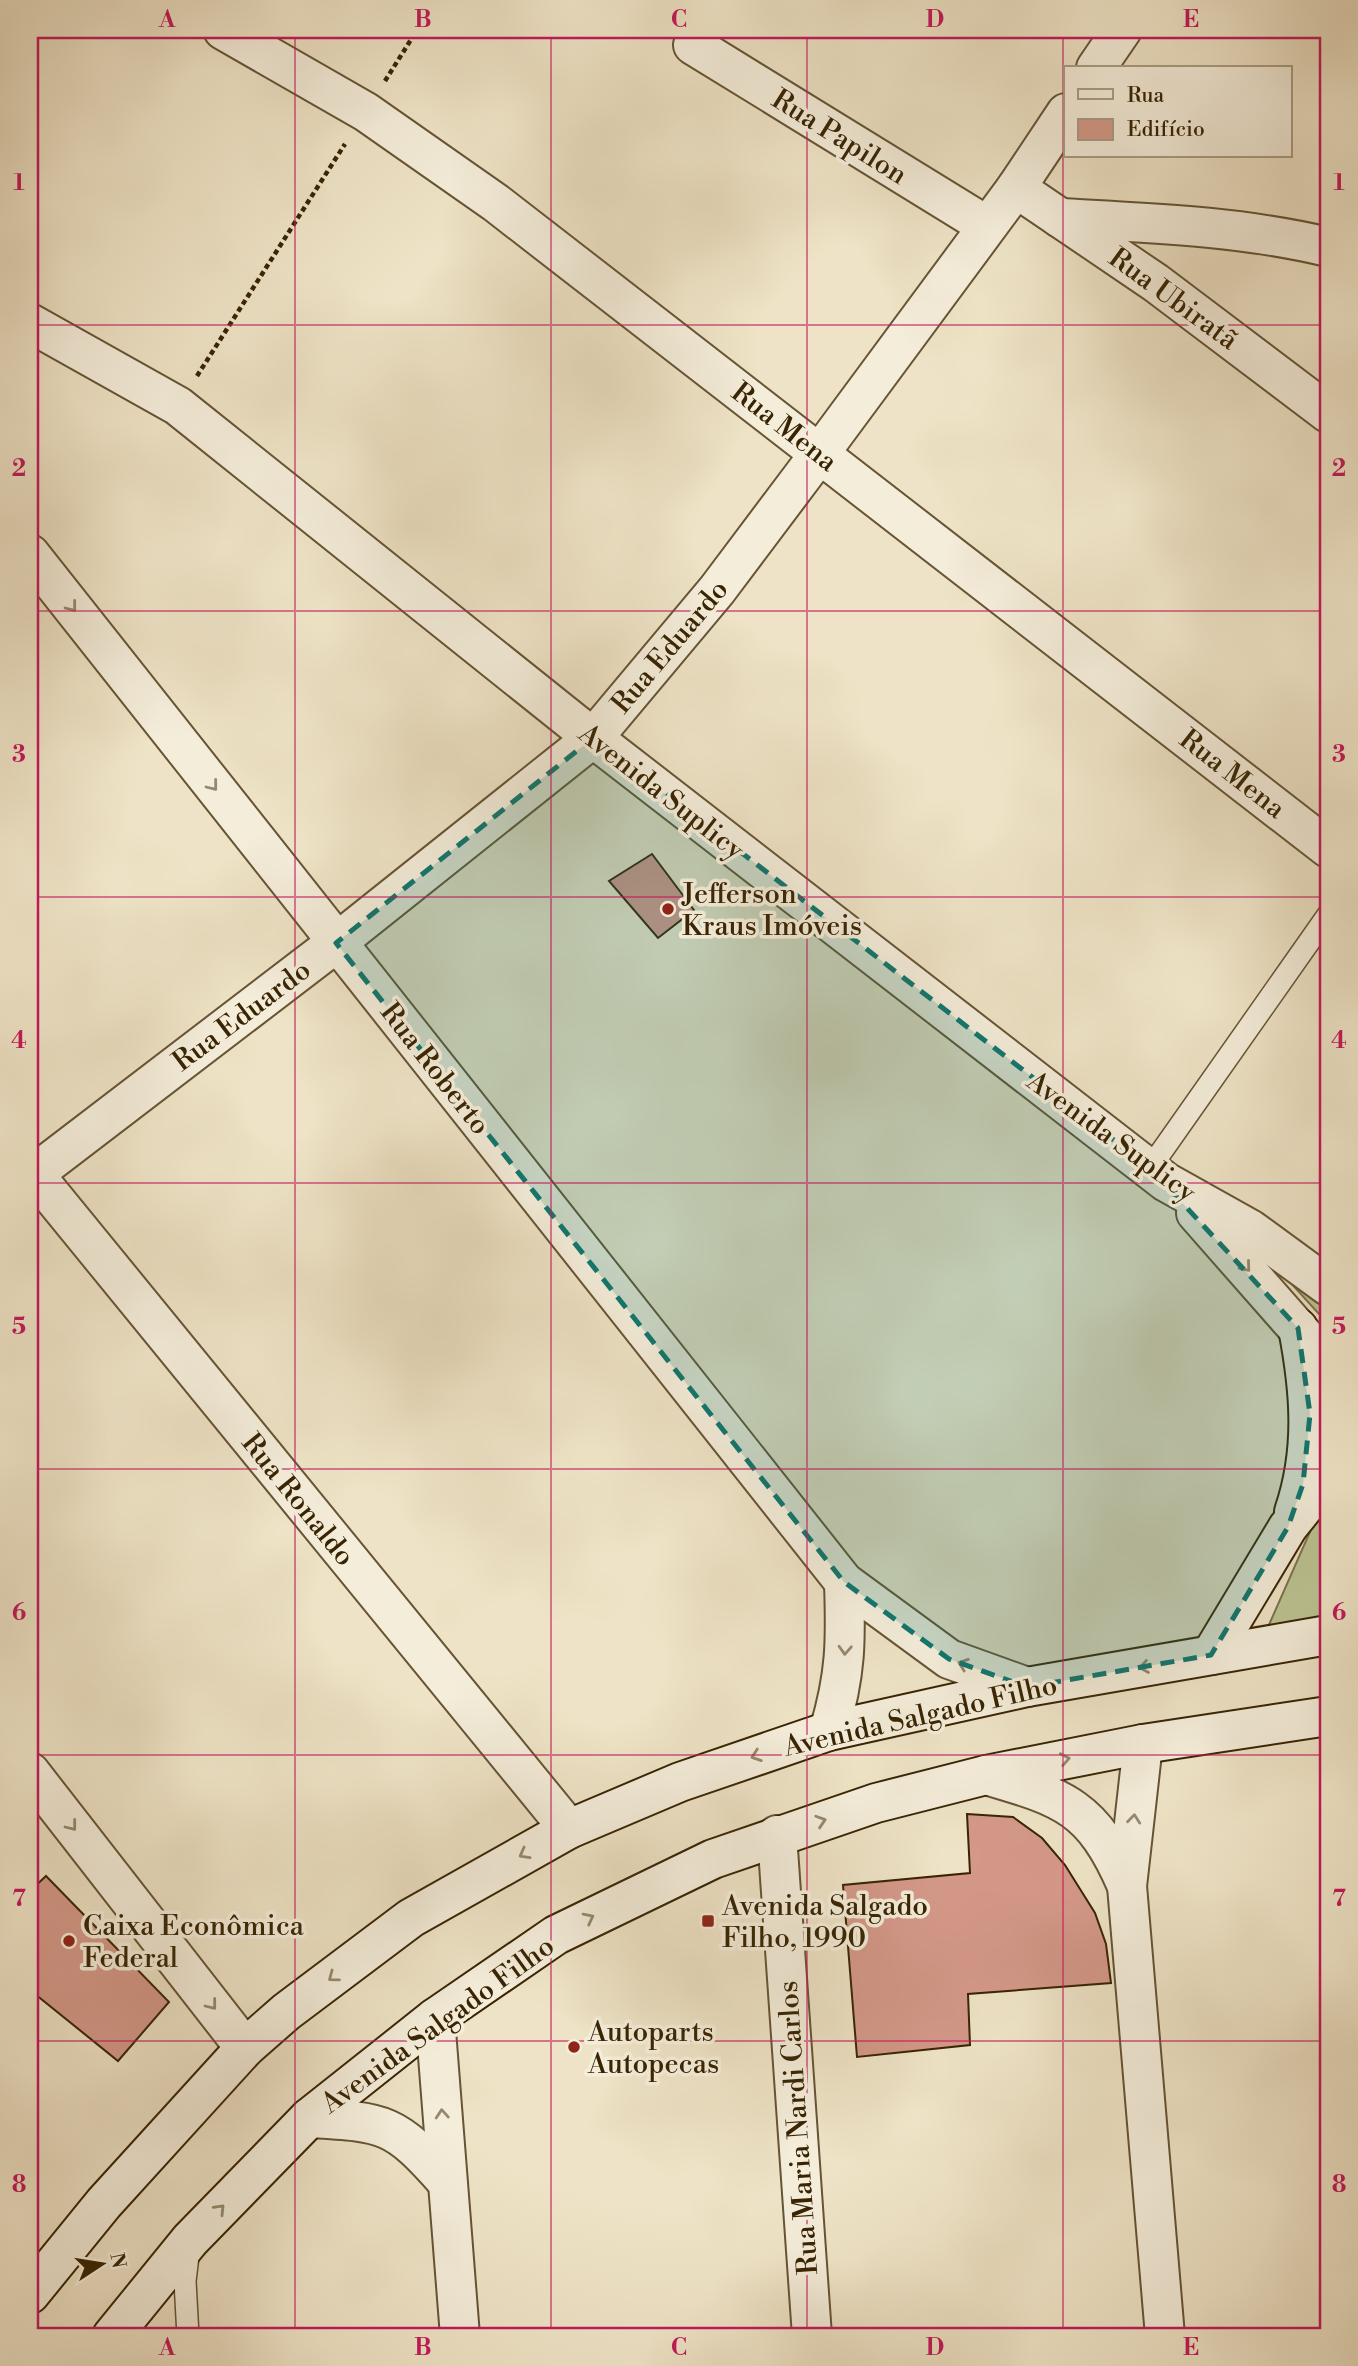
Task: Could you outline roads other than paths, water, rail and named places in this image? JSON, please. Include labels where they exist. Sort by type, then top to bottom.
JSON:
[{"type":"street","name":"Rua Mena","points":[[223,30],[366,111],[496,203],[1328,848]]},
{"type":"street","points":[[1097,66],[1122,30]]},
{"type":"street","name":"Rua Papilon","points":[[693,46],[986,226]]},
{"type":"street","name":"Rua Eduardo","points":[[31,1174],[336,943],[593,738],[716,590],[820,453],[1016,188],[1064,116]]},
{"type":"street","name":"Rua Ubiratã","points":[[1016,188],[1156,283],[1328,413]]},
{"type":"street","points":[[1060,218],[1202,226],[1286,237],[1328,247]]},
{"type":"street","name":"Avenida Suplicy","points":[[30,323],[178,406],[593,738],[1158,1175],[1250,1229],[1328,1286]]},
{"type":"street","name":"Rua Roberto","points":[[30,554],[844,1582],[949,1659],[1027,1687]]},
{"type":"street","name":"Rua Ronaldo","points":[[31,1174],[569,1829]]},
{"type":"street","points":[[1158,1175],[1234,1252],[1328,1363]]},
{"type":"street","points":[[1288,1527],[1303,1484],[1308,1454],[1307,1376],[1298,1328]]},
{"type":"street","points":[[1211,1655],[1288,1527],[1328,1477]]},
{"type":"street","points":[[829,1731],[842,1686],[846,1643],[844,1582]]},
{"type":"street","points":[[1256,1584],[1267,1645]]},
{"type":"street","name":"Avenida Salgado Filho","points":[[30,2294],[104,2203],[246,2048],[286,2012],[411,1918],[569,1829],[680,1782],[829,1731],[1027,1687],[1328,1635]]},
{"type":"street","name":"Avenida Salgado Filho","points":[[113,2336],[190,2240],[309,2118],[435,2018],[556,1935],[647,1889],[777,1835],[876,1802],[986,1774],[1143,1744],[1328,1716]]},
{"type":"street","points":[[1143,1744],[1127,1886],[1165,2336]]},
{"type":"street","points":[[30,1772],[246,2048]]},
{"type":"street","points":[[986,1774],[1056,1797],[1087,1819],[1105,1840],[1127,1886]]},
{"type":"street","name":"Rua Maria Nardi Carlos","points":[[777,1835],[812,2336]]},
{"type":"street","points":[[435,2018],[460,2336]]},
{"type":"street","points":[[309,2118],[357,2120],[388,2127],[414,2144],[447,2182]]},
{"type":"lane","points":[[1158,1175],[1328,915]]},
{"type":"lane","points":[[188,2336],[185,2281],[190,2240]]},
{"type":"place","name":"Jefferson Kraus Imóveis","points":[[668,909]]},
{"type":"place","name":"Avenida Salgado Filho, 1990","points":[[708,1921]]},
{"type":"place","name":"Caixa Econômica Federal","points":[[69,1941]]},
{"type":"place","name":"Autoparts Autopecas","points":[[574,2047]]}]
